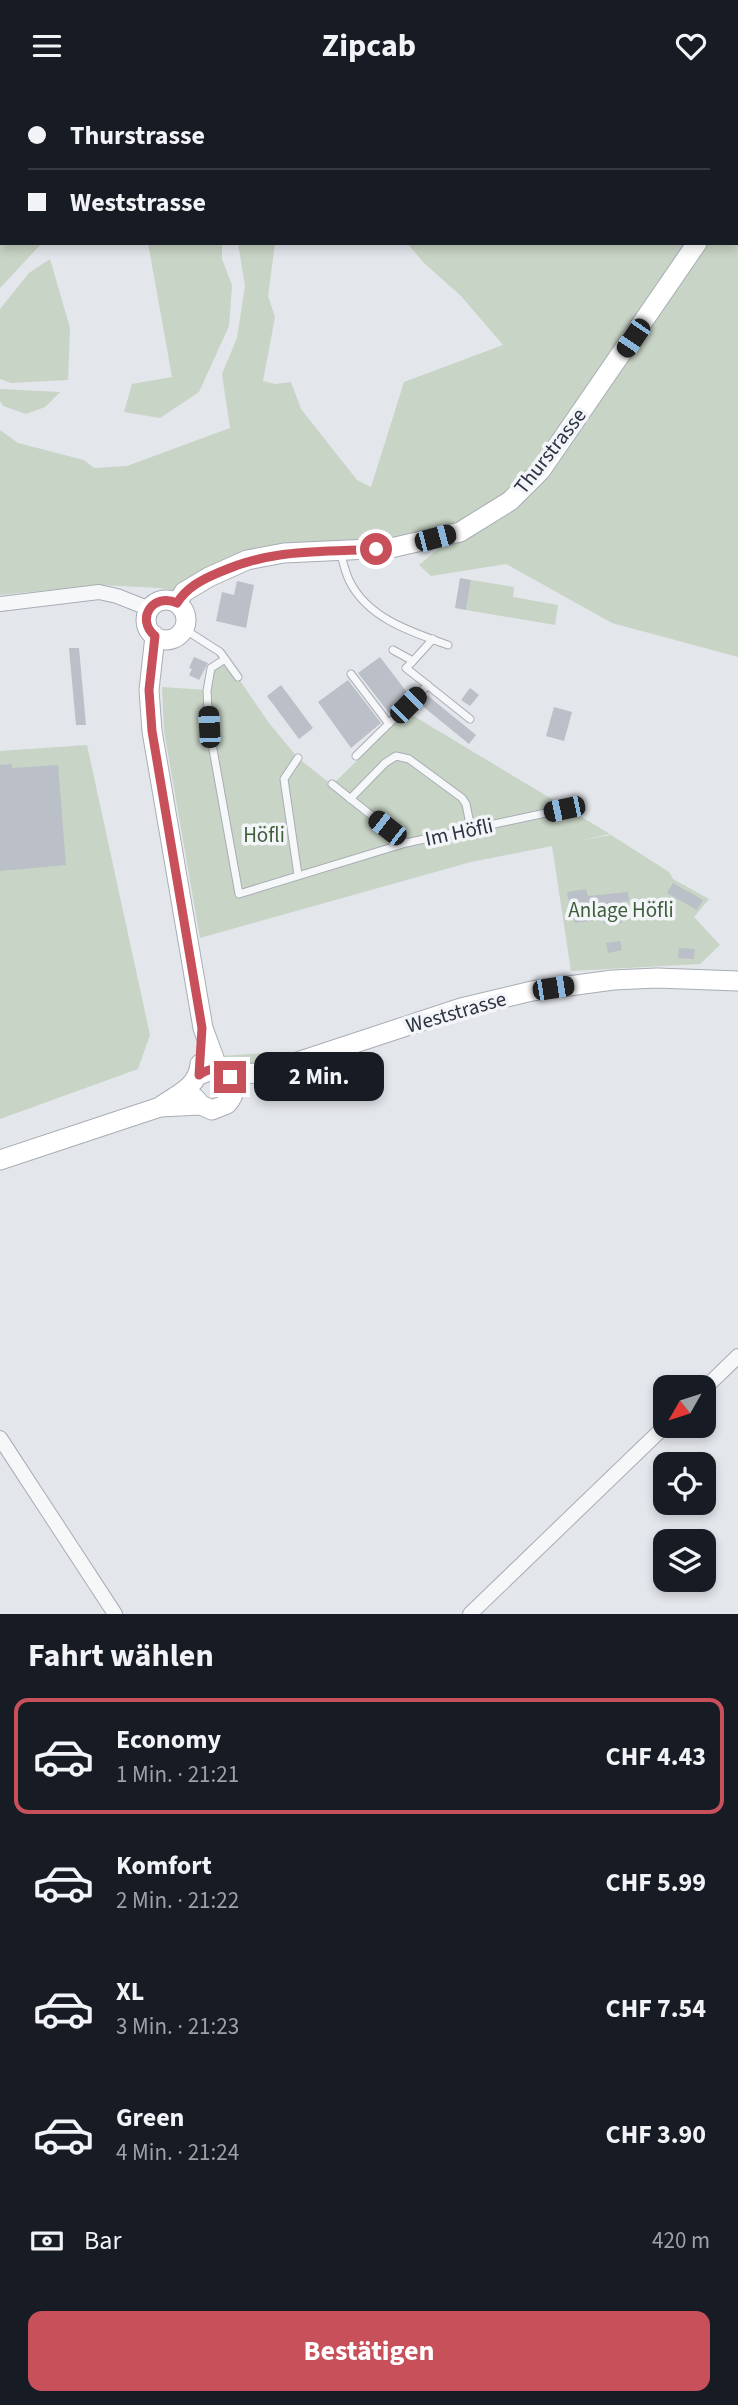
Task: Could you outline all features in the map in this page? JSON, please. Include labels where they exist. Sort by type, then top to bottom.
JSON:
[{"type":"street","name":"Thurstrasse","points":[[150,609],[154,604],[165,600],[177,603],[184,591],[247,560],[284,552],[391,548],[460,532],[510,501],[541,470],[696,245]]},
{"type":"street","points":[[0,604],[99,592],[150,609],[147,620],[151,632],[155,636],[171,639],[184,629],[186,618],[177,603]]},
{"type":"street","points":[[0,1160],[160,1107],[201,1105],[212,1110],[227,1104],[233,1096],[234,1086],[223,1072],[202,1028],[152,731],[149,690],[155,636]]},
{"type":"street","name":"Weststrasse","points":[[233,1096],[264,1073],[461,1008],[532,991],[613,980],[657,978],[738,981]]},
{"type":"street","points":[[201,1105],[194,1096],[202,1028]]},
{"type":"street","name":"Weststrasse","points":[[160,1107],[208,1069],[264,1073]]},
{"type":"street","points":[[716,1377],[738,1356]]},
{"type":"street","points":[[0,1438],[115,1614]]},
{"type":"street","points":[[470,1614],[653,1438]]},
{"type":"lane","points":[[340,550],[348,579],[357,595],[370,607],[398,626],[448,645]]},
{"type":"lane","points":[[184,629],[220,652],[238,677]]},
{"type":"lane","points":[[433,639],[406,668],[470,719]]},
{"type":"lane","points":[[393,650],[413,661]]},
{"type":"lane","points":[[225,659],[211,669],[207,691],[209,727],[239,894],[406,843]]},
{"type":"lane","points":[[351,674],[389,724]]},
{"type":"lane","points":[[356,756],[428,685]]},
{"type":"lane","points":[[350,799],[385,763],[396,756],[409,759],[462,798],[466,804],[471,829]]},
{"type":"lane","points":[[298,758],[284,779],[298,876]]},
{"type":"lane","name":"Im Höfli","points":[[332,784],[406,843],[564,809]]},
{"type":"green space","points":[[0,245],[40,245],[0,288]]},
{"type":"green space","points":[[148,245],[222,245],[222,259],[232,285],[229,326],[199,392],[160,418],[124,412],[132,384],[172,377]]},
{"type":"green space","points":[[238,245],[275,245],[268,296],[275,317],[263,381],[275,384],[291,382],[301,409],[357,480],[371,487],[404,382],[503,345],[461,296],[424,263],[409,245],[738,245],[738,657],[612,623],[506,564],[431,576],[419,565],[458,533],[284,553],[184,592],[100,585],[0,595],[0,430],[18,443],[84,460],[94,468],[127,466],[230,428],[222,374],[237,338],[245,286]]},
{"type":"green space","points":[[50,259],[70,328],[68,380],[11,383],[0,379],[0,309],[29,273]]},
{"type":"green space","points":[[0,389],[60,392],[45,407],[26,414],[3,406]]},
{"type":"green space","points":[[471,580],[514,587],[513,597],[558,605],[555,625],[466,610]]},
{"type":"green space","name":"Höfli","points":[[225,659],[269,723],[298,758],[332,785],[407,712],[610,834],[578,841],[611,835],[669,872],[673,879],[709,899],[694,917],[720,945],[700,964],[571,971],[552,846],[471,862],[200,938],[164,731],[162,687],[207,690],[211,669]]},
{"type":"green space","points":[[87,745],[150,1035],[138,1069],[0,1119],[0,751]]},
{"type":"green space","points":[[297,1053],[247,1067],[232,1066],[221,1056]]},
{"type":"building","points":[[460,578],[471,580],[466,610],[455,608]]},
{"type":"building","points":[[237,581],[254,585],[246,628],[216,621],[222,592],[234,595]]},
{"type":"building","points":[[69,648],[79,648],[86,725],[76,725]]},
{"type":"building","points":[[194,657],[208,663],[199,680],[189,675]]},
{"type":"building","points":[[380,657],[409,695],[389,713],[358,673]]},
{"type":"building","points":[[348,680],[381,723],[351,748],[318,702]]},
{"type":"building","points":[[281,685],[313,728],[299,739],[267,696]]},
{"type":"building","points":[[470,688],[479,695],[470,706],[461,700]]},
{"type":"building","points":[[427,695],[476,735],[469,744],[420,704]]},
{"type":"building","points":[[554,707],[572,712],[564,741],[546,736]]},
{"type":"building","points":[[12,764],[12,768],[58,765],[66,865],[0,871],[0,765]]},
{"type":"building","points":[[673,883],[703,900],[697,910],[667,893]]},
{"type":"building","points":[[586,889],[588,896],[628,892],[629,901],[621,902],[622,923],[604,924],[603,919],[575,923],[572,902],[569,902],[567,892]]},
{"type":"building","points":[[620,941],[622,950],[608,953],[606,943]]},
{"type":"building","points":[[679,948],[695,949],[694,959],[678,958]]},
{"type":"route","points":[[230,1077],[223,1071],[214,1069],[208,1069],[199,1075],[202,1028],[152,731],[149,690],[155,636],[148,626],[147,614],[159,601],[177,603],[184,591],[247,560],[284,552],[376,549]]},
{"type":"park label","name":"Anlage Höfli","points":[[621,910]]}]
